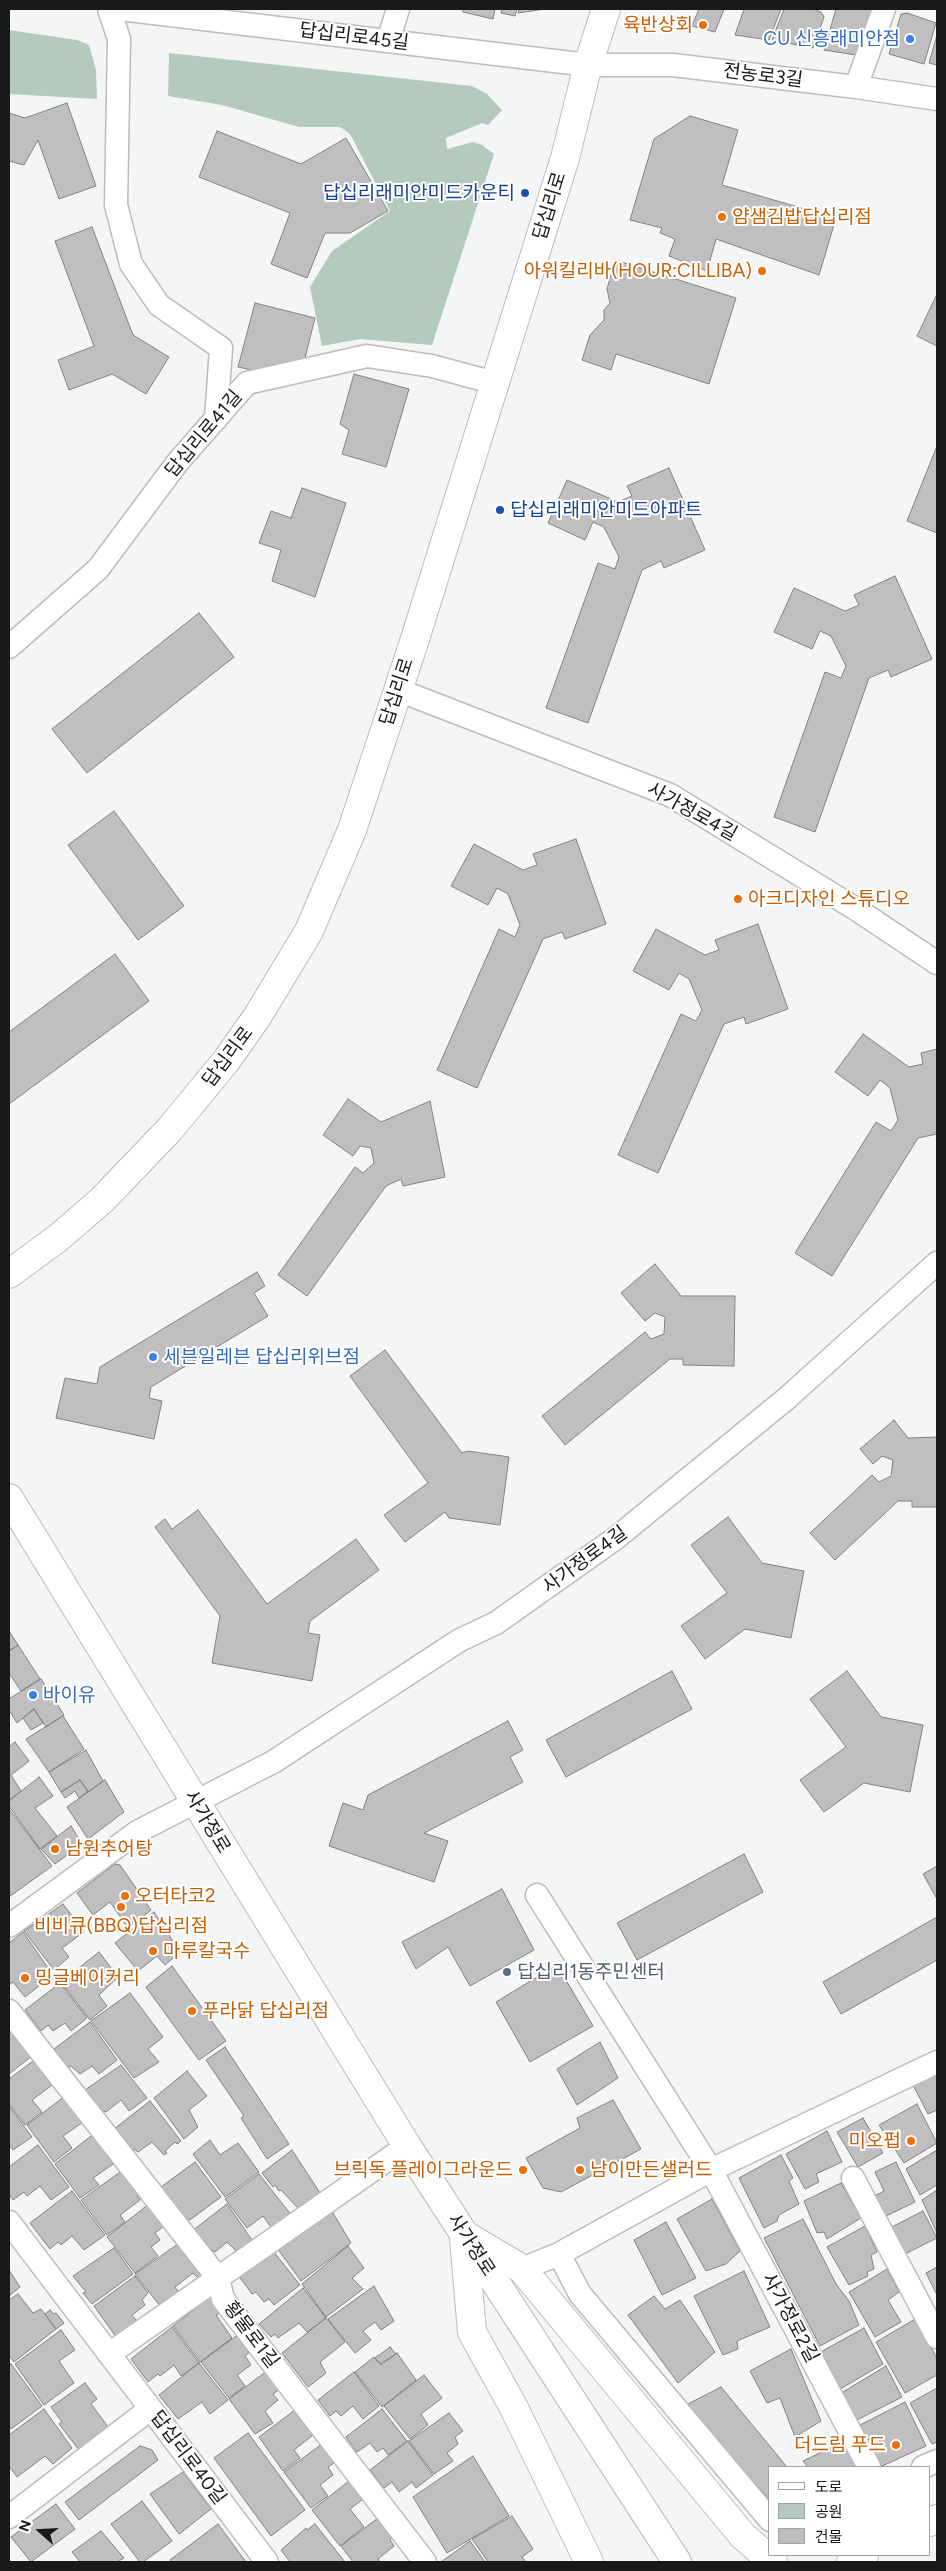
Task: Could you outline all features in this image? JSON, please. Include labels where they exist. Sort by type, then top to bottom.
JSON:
[{"type":"main road","name":"답십리로","points":[[9,1274],[58,1238],[102,1200],[135,1167],[200,1095],[258,1017],[309,931],[352,830],[398,690],[565,158],[588,65],[606,9]]},
{"type":"main road","name":"사가정로","points":[[9,1498],[407,2146],[677,2562]]},
{"type":"main road","points":[[464,2235],[522,2269],[743,2536],[773,2562]]},
{"type":"main road","points":[[464,2235],[472,2332],[514,2408],[589,2562]]},
{"type":"street","points":[[109,9],[119,38],[116,204],[131,264],[159,305],[221,348],[216,419]]},
{"type":"street","name":"답십리로45길","points":[[120,9],[588,65]]},
{"type":"street","points":[[388,41],[398,9]]},
{"type":"street","points":[[856,87],[884,9]]},
{"type":"street","name":"전농로3길","points":[[588,65],[673,65],[856,87],[937,99]]},
{"type":"street","name":"답십리로41길","points":[[9,647],[98,569],[178,463],[247,383],[367,356],[432,366],[494,383]]},
{"type":"street","name":"사가정로4길","points":[[398,690],[670,795],[856,909],[937,963]]},
{"type":"street","name":"사가정로4길","points":[[9,1926],[137,1832],[273,1762],[460,1640],[496,1623],[616,1538],[786,1399],[937,1263]]},
{"type":"street","name":"사가정로2길","points":[[537,1895],[711,2170],[868,2466]]},
{"type":"street","name":"황물로1길","points":[[9,2011],[218,2278],[223,2300],[425,2562]]},
{"type":"street","points":[[522,2269],[559,2254],[711,2170],[937,2062]]},
{"type":"street","points":[[109,2354],[407,2146]]},
{"type":"street","points":[[853,2178],[937,2337]]},
{"type":"street","name":"답십리로40길","points":[[9,2222],[267,2562]]},
{"type":"street","points":[[559,2254],[580,2294],[768,2518]]},
{"type":"street","points":[[11,2512],[150,2409]]},
{"type":"street","points":[[925,2466],[937,2461]]},
{"type":"green space","points":[[9,30],[77,40],[89,45],[96,70],[97,99],[9,94]]},
{"type":"green space","points":[[169,53],[472,86],[487,94],[502,110],[488,125],[482,123],[446,138],[447,149],[473,142],[482,145],[494,154],[432,345],[360,339],[322,346],[310,287],[332,251],[390,211],[350,134],[340,127],[299,127],[222,105],[168,96]]},
{"type":"building","points":[[463,9],[495,9],[493,19],[463,12]]},
{"type":"building","points":[[502,9],[517,9],[515,16],[501,13]]},
{"type":"building","points":[[519,9],[545,9],[518,13]]},
{"type":"building","points":[[699,9],[724,9],[715,32],[692,26]]},
{"type":"building","points":[[744,9],[781,9],[769,40],[735,35]]},
{"type":"building","points":[[784,9],[813,9],[821,12],[824,17],[813,48],[772,40]]},
{"type":"building","points":[[836,9],[872,9],[856,55],[824,50]]},
{"type":"building","points":[[907,13],[936,23],[924,64],[889,54],[901,14]]},
{"type":"building","points":[[937,35],[937,65],[929,63]]},
{"type":"building","points":[[67,103],[96,186],[59,199],[38,140],[24,165],[9,161],[9,113],[25,118]]},
{"type":"building","points":[[690,116],[738,130],[722,185],[836,218],[819,275],[716,239],[707,271],[669,256],[675,239],[660,233],[662,228],[630,220],[654,139]]},
{"type":"building","points":[[217,131],[301,164],[346,138],[388,211],[350,233],[325,233],[307,278],[271,264],[290,213],[199,177]]},
{"type":"building","points":[[92,227],[133,335],[169,357],[146,394],[112,374],[69,390],[58,360],[94,346],[55,241]]},
{"type":"building","points":[[615,260],[736,298],[709,384],[616,354],[611,370],[582,360],[590,335],[604,320],[604,310],[610,303],[607,289]]},
{"type":"building","points":[[937,294],[937,346],[917,336]]},
{"type":"building","points":[[255,303],[315,318],[305,358],[270,374],[238,367]]},
{"type":"building","points":[[354,374],[409,389],[386,467],[342,454],[349,430],[340,424]]},
{"type":"building","points":[[937,446],[937,533],[907,521]]},
{"type":"building","points":[[669,468],[705,550],[664,568],[661,561],[642,570],[588,723],[546,708],[598,563],[615,569],[619,557],[604,527],[593,522],[585,540],[548,523],[567,480],[618,502],[632,496],[627,486]]},
{"type":"building","points":[[302,488],[346,503],[315,597],[272,581],[281,550],[259,543],[271,511],[291,518]]},
{"type":"building","points":[[895,576],[932,659],[891,677],[888,670],[869,678],[815,832],[774,817],[825,672],[841,678],[846,666],[831,636],[820,631],[812,649],[774,632],[794,588],[845,611],[859,605],[854,595]]},
{"type":"building","points":[[199,613],[234,657],[87,773],[52,729]]},
{"type":"building","points":[[114,811],[184,906],[138,940],[68,845]]},
{"type":"building","points":[[576,839],[606,924],[565,939],[562,932],[543,939],[477,1088],[437,1070],[499,929],[515,937],[520,925],[508,894],[497,888],[488,905],[451,886],[474,844],[523,870],[537,865],[533,854]]},
{"type":"building","points":[[758,924],[788,1009],[746,1024],[744,1017],[724,1024],[658,1173],[618,1155],[681,1014],[696,1021],[702,1010],[689,979],[679,973],[669,990],[633,971],[656,929],[705,955],[719,950],[715,940]]},
{"type":"building","points":[[115,954],[149,1001],[9,1104],[9,1032]]},
{"type":"building","points":[[863,1034],[909,1067],[923,1064],[921,1053],[937,1049],[937,1134],[918,1138],[832,1276],[795,1253],[876,1122],[891,1131],[898,1120],[890,1088],[880,1080],[868,1096],[835,1072]]},
{"type":"building","points":[[348,1099],[381,1122],[430,1101],[445,1177],[403,1186],[401,1179],[386,1186],[307,1296],[278,1275],[355,1167],[363,1173],[374,1163],[371,1148],[360,1146],[353,1156],[323,1135]]},
{"type":"building","points":[[655,1264],[681,1296],[735,1296],[734,1366],[683,1365],[683,1359],[670,1359],[565,1445],[542,1416],[645,1332],[651,1339],[664,1334],[665,1317],[655,1313],[645,1321],[621,1293]]},
{"type":"building","points":[[257,1272],[265,1286],[254,1293],[268,1316],[151,1387],[149,1398],[162,1401],[154,1439],[56,1418],[65,1378],[97,1384],[100,1367]]},
{"type":"building","points":[[385,1350],[462,1453],[468,1451],[509,1457],[500,1525],[449,1518],[445,1512],[405,1542],[384,1515],[428,1483],[350,1376]]},
{"type":"building","points":[[894,1420],[908,1438],[937,1437],[937,1507],[912,1507],[912,1501],[898,1501],[835,1560],[810,1533],[872,1475],[879,1482],[891,1476],[893,1460],[882,1456],[873,1464],[860,1449]]},
{"type":"building","points":[[198,1510],[267,1604],[356,1539],[379,1570],[310,1621],[308,1633],[320,1635],[312,1681],[212,1663],[220,1616],[155,1527],[165,1519],[172,1529]]},
{"type":"building","points":[[728,1517],[762,1563],[804,1571],[791,1638],[745,1629],[705,1659],[681,1626],[727,1593],[691,1545]]},
{"type":"building","points":[[9,1631],[18,1645],[9,1651]]},
{"type":"building","points":[[18,1645],[40,1679],[21,1691],[9,1673],[9,1651]]},
{"type":"building","points":[[672,1671],[692,1709],[566,1777],[546,1740]]},
{"type":"building","points":[[847,1671],[881,1717],[923,1725],[910,1792],[864,1783],[824,1812],[800,1780],[846,1747],[810,1699]]},
{"type":"building","points":[[41,1679],[64,1715],[46,1727],[34,1709],[17,1723],[9,1710],[9,1699]]},
{"type":"building","points":[[34,1709],[43,1723],[31,1730],[23,1718]]},
{"type":"building","points":[[63,1716],[84,1749],[49,1772],[26,1739]]},
{"type":"building","points":[[508,1721],[523,1750],[510,1757],[523,1782],[424,1833],[448,1841],[434,1882],[329,1846],[343,1803],[363,1810],[368,1795]]},
{"type":"building","points":[[15,1742],[29,1761],[11,1775],[21,1791],[9,1800],[9,1747]]},
{"type":"building","points":[[86,1750],[103,1781],[88,1792],[80,1780],[61,1792],[49,1772]]},
{"type":"building","points":[[39,1777],[53,1796],[35,1808],[57,1836],[40,1849],[9,1806],[9,1801]]},
{"type":"building","points":[[80,1780],[88,1791],[79,1798],[75,1791],[65,1798],[61,1792]]},
{"type":"building","points":[[105,1780],[124,1812],[88,1839],[67,1807]]},
{"type":"building","points":[[9,1809],[52,1866],[9,1897]]},
{"type":"building","points":[[71,1826],[82,1844],[55,1864],[41,1849]]},
{"type":"building","points":[[744,1854],[763,1892],[637,1960],[617,1923]]},
{"type":"building","points":[[115,1864],[120,1865],[151,1910],[128,1928],[110,1902],[93,1915],[77,1893]]},
{"type":"building","points":[[937,1866],[937,1899],[923,1874]]},
{"type":"building","points":[[502,1889],[534,1950],[470,1986],[448,1947],[416,1969],[402,1942]]},
{"type":"building","points":[[63,1904],[84,1932],[62,1948],[69,1957],[54,1970],[24,1931]]},
{"type":"building","points":[[154,1912],[180,1952],[165,1965],[157,1956],[138,1971],[115,1943]]},
{"type":"building","points":[[937,1917],[937,1960],[841,2014],[823,1982]]},
{"type":"building","points":[[23,1932],[53,1975],[25,1997],[13,1982],[9,1985],[9,1943]]},
{"type":"building","points":[[99,1952],[118,1977],[99,1995],[107,2006],[90,2020],[61,1982]]},
{"type":"building","points":[[557,1965],[593,2026],[530,2062],[496,2002]]},
{"type":"building","points":[[172,1966],[226,2041],[199,2060],[146,1987]]},
{"type":"building","points":[[60,1983],[87,2018],[71,2031],[65,2023],[53,2031],[48,2025],[41,2031],[25,2010]]},
{"type":"building","points":[[130,1993],[163,2037],[148,2049],[159,2062],[134,2078],[91,2021]]},
{"type":"building","points":[[90,2022],[117,2060],[99,2074],[92,2066],[80,2074],[71,2066],[68,2068],[54,2049]]},
{"type":"building","points":[[9,2029],[32,2056],[9,2074]]},
{"type":"building","points":[[600,2042],[618,2078],[577,2105],[557,2069]]},
{"type":"building","points":[[225,2047],[289,2144],[267,2159],[241,2118],[244,2116],[206,2060]]},
{"type":"building","points":[[37,2058],[56,2082],[32,2100],[42,2112],[25,2125],[9,2104],[9,2079]]},
{"type":"building","points":[[121,2065],[147,2098],[129,2111],[121,2100],[106,2112],[99,2109],[85,2090]]},
{"type":"building","points":[[937,2070],[937,2110],[928,2114],[912,2083]]},
{"type":"building","points":[[187,2071],[207,2096],[189,2110],[198,2127],[184,2139],[154,2098]]},
{"type":"building","points":[[65,2096],[86,2120],[63,2136],[72,2148],[54,2162],[27,2125]]},
{"type":"building","points":[[613,2100],[641,2149],[561,2192],[543,2188],[526,2158],[580,2128],[577,2118]]},
{"type":"building","points":[[150,2101],[181,2141],[177,2144],[175,2142],[165,2151],[167,2153],[164,2155],[152,2142],[138,2152],[134,2149],[130,2151],[114,2129]]},
{"type":"building","points":[[917,2104],[937,2143],[904,2163],[879,2125]]},
{"type":"building","points":[[9,2106],[32,2137],[13,2150],[9,2145]]},
{"type":"building","points":[[863,2118],[883,2153],[858,2167],[837,2132]]},
{"type":"building","points":[[827,2131],[842,2162],[816,2174],[819,2182],[805,2189],[786,2154]]},
{"type":"building","points":[[95,2133],[112,2156],[109,2158],[113,2164],[93,2178],[99,2185],[80,2198],[55,2164]]},
{"type":"building","points":[[210,2140],[220,2155],[238,2143],[259,2172],[225,2197],[193,2154]]},
{"type":"building","points":[[38,2145],[69,2187],[51,2200],[40,2186],[27,2196],[24,2192],[13,2200],[9,2194],[9,2167]]},
{"type":"building","points":[[292,2150],[320,2193],[299,2209],[281,2190],[279,2191],[275,2185],[273,2187],[262,2173]]},
{"type":"building","points":[[937,2150],[937,2185],[920,2195],[906,2169]]},
{"type":"building","points":[[781,2155],[793,2178],[789,2181],[799,2204],[779,2215],[777,2221],[764,2228],[739,2178]]},
{"type":"building","points":[[195,2162],[221,2197],[187,2222],[161,2187]]},
{"type":"building","points":[[896,2162],[915,2202],[882,2218],[873,2197],[884,2191],[875,2172]]},
{"type":"building","points":[[123,2170],[141,2194],[137,2196],[140,2200],[120,2215],[125,2222],[107,2235],[81,2200]]},
{"type":"building","points":[[259,2174],[292,2216],[273,2230],[263,2216],[247,2228],[225,2199]]},
{"type":"building","points":[[841,2183],[861,2218],[827,2239],[824,2232],[817,2233],[804,2201]]},
{"type":"building","points":[[937,2190],[937,2233],[922,2200]]},
{"type":"building","points":[[72,2191],[105,2235],[84,2250],[72,2236],[61,2245],[58,2242],[50,2249],[30,2223]]},
{"type":"building","points":[[712,2199],[740,2251],[726,2264],[706,2271],[677,2219]]},
{"type":"building","points":[[149,2204],[164,2226],[155,2233],[160,2240],[151,2247],[158,2256],[135,2273],[107,2237]]},
{"type":"building","points":[[227,2204],[252,2240],[236,2251],[227,2242],[215,2252],[209,2248],[206,2250],[192,2231]]},
{"type":"building","points":[[330,2208],[351,2243],[301,2281],[277,2248]]},
{"type":"building","points":[[923,2211],[937,2238],[903,2255],[890,2228]]},
{"type":"building","points":[[803,2219],[836,2284],[849,2301],[859,2325],[820,2346],[764,2238]]},
{"type":"building","points":[[666,2222],[696,2278],[662,2295],[634,2240]]},
{"type":"building","points":[[865,2226],[877,2252],[871,2255],[874,2269],[867,2272],[868,2276],[849,2285],[827,2247]]},
{"type":"building","points":[[178,2244],[202,2276],[199,2279],[193,2273],[175,2287],[182,2297],[164,2311],[135,2274]]},
{"type":"building","points":[[348,2246],[364,2268],[352,2278],[363,2289],[326,2317],[302,2284]]},
{"type":"building","points":[[114,2248],[133,2274],[92,2304],[83,2293],[86,2292],[73,2276]]},
{"type":"building","points":[[273,2251],[300,2285],[274,2305],[269,2299],[264,2302],[256,2292],[252,2294],[238,2275]]},
{"type":"building","points":[[937,2267],[937,2295],[926,2273]]},
{"type":"building","points":[[887,2269],[899,2292],[888,2300],[901,2322],[875,2337],[849,2292]]},
{"type":"building","points":[[9,2270],[20,2287],[9,2296]]},
{"type":"building","points":[[744,2271],[770,2327],[737,2341],[738,2349],[723,2355],[694,2296]]},
{"type":"building","points":[[135,2276],[148,2293],[142,2300],[145,2305],[132,2315],[140,2325],[119,2341],[94,2306]]},
{"type":"building","points":[[374,2286],[394,2321],[381,2330],[375,2322],[363,2331],[371,2340],[355,2353],[328,2319]]},
{"type":"building","points":[[303,2288],[326,2318],[307,2332],[299,2323],[278,2338],[275,2334],[271,2337],[259,2324]]},
{"type":"building","points":[[215,2293],[220,2313],[216,2315],[232,2338],[200,2362],[173,2326]]},
{"type":"building","points":[[18,2294],[33,2313],[41,2309],[56,2329],[14,2362],[9,2355],[9,2300]]},
{"type":"building","points":[[654,2296],[665,2309],[680,2300],[715,2352],[678,2383],[628,2315]]},
{"type":"building","points":[[50,2310],[54,2314],[56,2313],[64,2323],[56,2329],[45,2314]]},
{"type":"building","points":[[326,2318],[345,2342],[320,2362],[326,2373],[308,2387],[282,2353]]},
{"type":"building","points":[[917,2318],[937,2359],[937,2375],[905,2393],[876,2342]]},
{"type":"building","points":[[172,2327],[199,2363],[181,2376],[174,2365],[160,2376],[158,2374],[148,2382],[131,2359]]},
{"type":"building","points":[[864,2328],[883,2364],[842,2388],[835,2386],[817,2354]]},
{"type":"building","points":[[61,2330],[75,2350],[59,2361],[74,2383],[44,2405],[15,2364]]},
{"type":"building","points":[[243,2331],[256,2347],[245,2356],[251,2365],[237,2375],[245,2386],[229,2398],[201,2362]]},
{"type":"building","points":[[390,2347],[396,2354],[380,2364],[375,2358]]},
{"type":"building","points":[[791,2349],[821,2421],[795,2437],[780,2398],[767,2403],[750,2371]]},
{"type":"building","points":[[397,2353],[416,2380],[382,2407],[355,2372],[374,2357],[381,2365]]},
{"type":"building","points":[[199,2363],[228,2400],[210,2414],[202,2402],[178,2419],[159,2395]]},
{"type":"building","points":[[11,2364],[42,2406],[11,2429],[9,2426],[9,2365]]},
{"type":"building","points":[[886,2366],[902,2397],[855,2421],[843,2392]]},
{"type":"building","points":[[271,2368],[284,2386],[273,2394],[278,2400],[265,2411],[273,2423],[255,2434],[229,2399]]},
{"type":"building","points":[[354,2372],[379,2406],[363,2419],[353,2406],[341,2416],[336,2411],[330,2416],[318,2400]]},
{"type":"building","points":[[424,2375],[442,2398],[421,2414],[428,2425],[410,2439],[384,2406]]},
{"type":"building","points":[[85,2383],[97,2399],[91,2404],[109,2428],[79,2450],[59,2424],[62,2422],[51,2407]]},
{"type":"building","points":[[721,2387],[786,2466],[768,2466],[768,2498],[684,2406]]},
{"type":"building","points":[[937,2388],[937,2442],[932,2444],[910,2403]]},
{"type":"building","points":[[905,2402],[926,2446],[880,2466],[870,2446],[880,2441],[878,2436],[865,2441],[858,2426]]},
{"type":"building","points":[[44,2409],[72,2448],[53,2464],[45,2456],[17,2477],[9,2466],[9,2435]]},
{"type":"building","points":[[382,2409],[407,2441],[388,2455],[383,2448],[377,2452],[370,2443],[357,2452],[346,2437]]},
{"type":"building","points":[[295,2410],[313,2435],[294,2450],[300,2458],[283,2471],[259,2437]]},
{"type":"building","points":[[449,2413],[463,2431],[455,2437],[458,2444],[447,2453],[453,2461],[434,2474],[409,2441]]},
{"type":"building","points":[[248,2433],[305,2510],[271,2536],[214,2458]]},
{"type":"building","points":[[847,2440],[860,2466],[807,2466],[803,2461]]},
{"type":"building","points":[[326,2441],[340,2459],[328,2467],[333,2475],[320,2485],[328,2496],[311,2508],[284,2472]]},
{"type":"building","points":[[408,2441],[433,2475],[416,2488],[412,2482],[399,2492],[392,2482],[384,2488],[370,2470]]},
{"type":"building","points":[[140,2446],[152,2450],[158,2460],[79,2520],[65,2502]]},
{"type":"building","points":[[473,2456],[509,2516],[447,2553],[413,2497]]},
{"type":"building","points":[[183,2472],[211,2509],[179,2534],[150,2494]]},
{"type":"building","points":[[353,2478],[367,2496],[350,2509],[364,2527],[340,2546],[312,2510]]},
{"type":"building","points":[[142,2501],[172,2541],[143,2562],[140,2562],[111,2524]]},
{"type":"building","points":[[56,2504],[75,2529],[31,2562],[11,2537]]},
{"type":"building","points":[[382,2515],[397,2534],[390,2540],[394,2546],[378,2559],[380,2562],[353,2562],[341,2546]]},
{"type":"building","points":[[512,2516],[533,2549],[522,2557],[526,2562],[488,2562],[472,2539]]},
{"type":"building","points":[[218,2524],[246,2562],[173,2562],[170,2560]]},
{"type":"building","points":[[315,2524],[345,2562],[290,2562],[281,2550],[306,2528],[307,2530]]},
{"type":"building","points":[[101,2531],[124,2558],[117,2562],[80,2562],[72,2552]]},
{"type":"building","points":[[470,2541],[485,2562],[441,2562]]},
{"type":"place","name":"육반상회","points":[[703,25]]},
{"type":"place","name":"CU 신흥래미안점","points":[[910,39]]},
{"type":"place","name":"답십리래미안미드카운티","points":[[525,193]]},
{"type":"place","name":"얌샘김밥답십리점","points":[[722,217]]},
{"type":"place","name":"아워킬리바(HOUR:CILLIBA)","points":[[762,271]]},
{"type":"place","name":"답십리래미안미드아파트","points":[[500,510]]},
{"type":"place","name":"아크디자인 스튜디오","points":[[738,899]]},
{"type":"place","name":"세븐일레븐 답십리위브점","points":[[153,1357]]},
{"type":"place","name":"바이유","points":[[33,1695]]},
{"type":"place","name":"남원추어탕","points":[[55,1849]]},
{"type":"place","name":"오터타코2","points":[[125,1896]]},
{"type":"place","name":"비비큐(BBQ)답십리점","points":[[121,1907]]},
{"type":"place","name":"마루칼국수","points":[[153,1951]]},
{"type":"place","name":"답십리1동주민센터","points":[[507,1972]]},
{"type":"place","name":"밍글베이커리","points":[[25,1978]]},
{"type":"place","name":"푸라닭 답십리점","points":[[192,2011]]},
{"type":"place","name":"미오펍","points":[[911,2141]]},
{"type":"place","name":"브릭독 플레이그라운드","points":[[523,2170]]},
{"type":"place","name":"남이만든샐러드","points":[[580,2170]]},
{"type":"place","name":"더드림 푸드","points":[[896,2445]]}]
